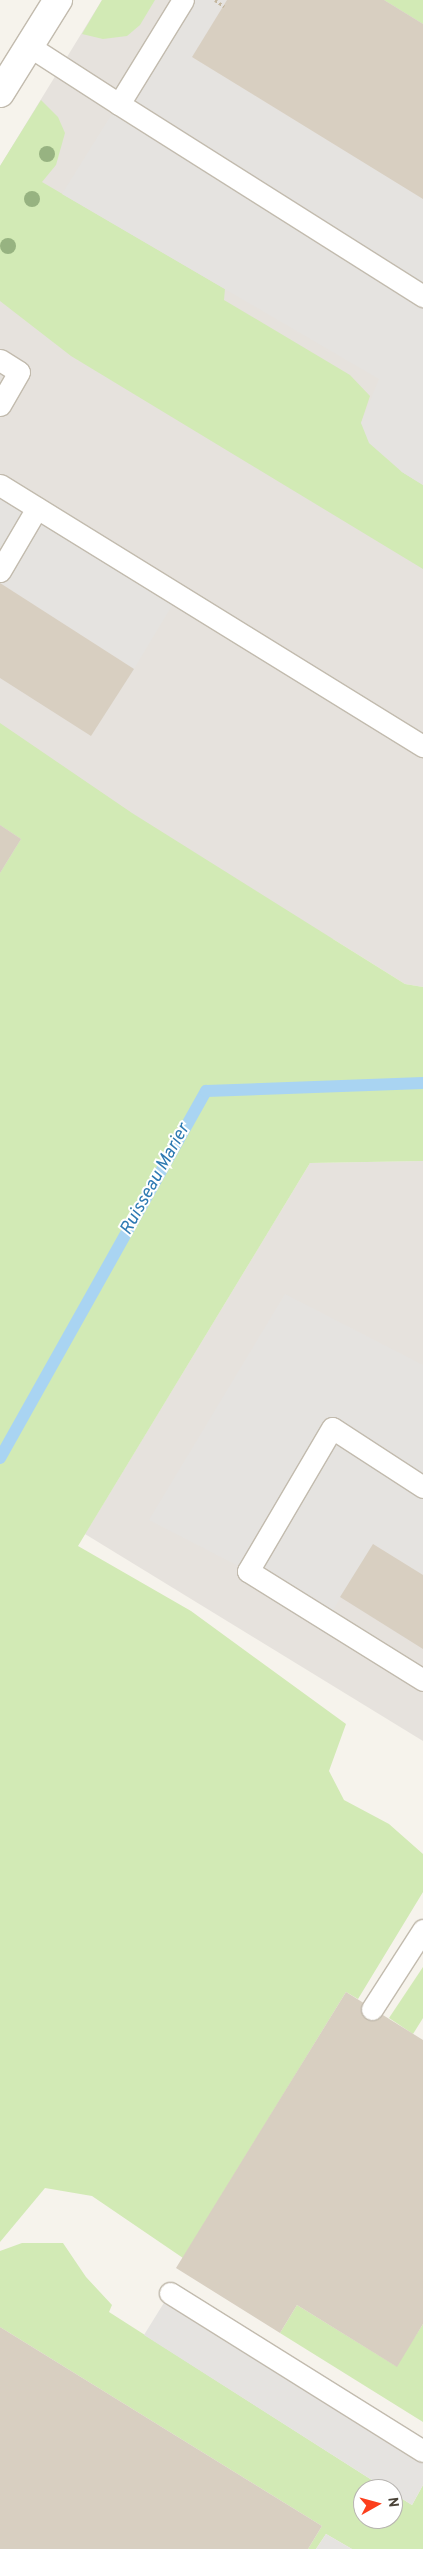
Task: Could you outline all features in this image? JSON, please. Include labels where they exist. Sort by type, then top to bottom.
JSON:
[{"type":"street","points":[[0,93],[58,0]]},
{"type":"lane","points":[[119,104],[183,0]]},
{"type":"lane","points":[[29,46],[423,296]]},
{"type":"lane","points":[[0,360],[19,372],[0,405]]},
{"type":"lane","points":[[0,485],[423,746]]},
{"type":"lane","points":[[0,571],[37,508]]},
{"type":"lane","points":[[423,1487],[332,1428],[248,1571],[423,1680]]},
{"type":"lane","points":[[372,2008],[423,1930]]},
{"type":"lane","points":[[170,2293],[423,2451]]},
{"type":"path","points":[[216,1],[224,6]]},
{"type":"shaded area","points":[[102,0],[423,0],[423,987],[405,984],[333,939],[0,1036],[0,166]]},
{"type":"shaded area","points":[[183,0],[227,0],[193,58],[423,199],[423,485],[402,472],[369,443],[361,423],[379,379],[62,194]]},
{"type":"shaded area","points":[[0,485],[179,594],[134,669],[0,583]]},
{"type":"shaded area","points":[[423,1161],[423,1741],[85,1534],[310,1163]]},
{"type":"shaded area","points":[[285,1294],[423,1365],[423,1575],[373,1544],[327,1620],[248,1571],[149,1520]]},
{"type":"shaded area","points":[[170,2293],[423,2451],[423,2485],[412,2505],[403,2499],[403,2479],[370,2479],[144,2335]]},
{"type":"shaded area","points":[[326,2534],[352,2549],[316,2549]]},
{"type":"green space","points":[[102,0],[155,0],[140,25],[127,36],[103,39],[82,34]]},
{"type":"green space","points":[[384,0],[423,0],[423,24]]},
{"type":"green space","points":[[41,100],[58,117],[65,133],[56,165],[42,182],[225,289],[224,300],[350,375],[370,396],[361,423],[402,472],[423,485],[423,569],[71,356],[0,301],[0,166]]},
{"type":"green space","points":[[0,723],[132,813],[405,984],[423,987],[423,1161],[310,1163],[78,1546],[191,1611],[346,1724],[329,1771],[344,1800],[389,1824],[423,1854],[423,1892],[358,1999],[346,1992],[183,2258],[92,2196],[45,2188],[0,2242],[0,873],[21,839],[0,825]]},
{"type":"green space","points":[[423,1967],[423,2018],[413,2034],[389,2018]]},
{"type":"green space","points":[[22,2243],[63,2243],[86,2277],[112,2305],[109,2312],[370,2479],[353,2479],[353,2529],[403,2529],[403,2499],[412,2505],[423,2485],[423,2549],[352,2549],[326,2534],[316,2549],[308,2549],[322,2526],[0,2327],[0,2251]]},
{"type":"green space","points":[[297,2305],[396,2366],[423,2324],[423,2422],[280,2333]]},
{"type":"building","points":[[227,0],[384,0],[423,24],[423,199],[192,57]]},
{"type":"building","points":[[0,583],[134,669],[91,736],[0,678]]},
{"type":"building","points":[[0,825],[21,839],[0,873]]},
{"type":"building","points":[[373,1544],[423,1575],[423,1649],[340,1597]]},
{"type":"building","points":[[346,1992],[423,2040],[423,2324],[397,2367],[297,2305],[280,2333],[176,2268]]},
{"type":"building","points":[[0,2327],[322,2526],[308,2549],[0,2549]]},
{"type":"waterway","name":"Ruisseau Marier","points":[[0,1458],[206,1091],[423,1083]]}]
